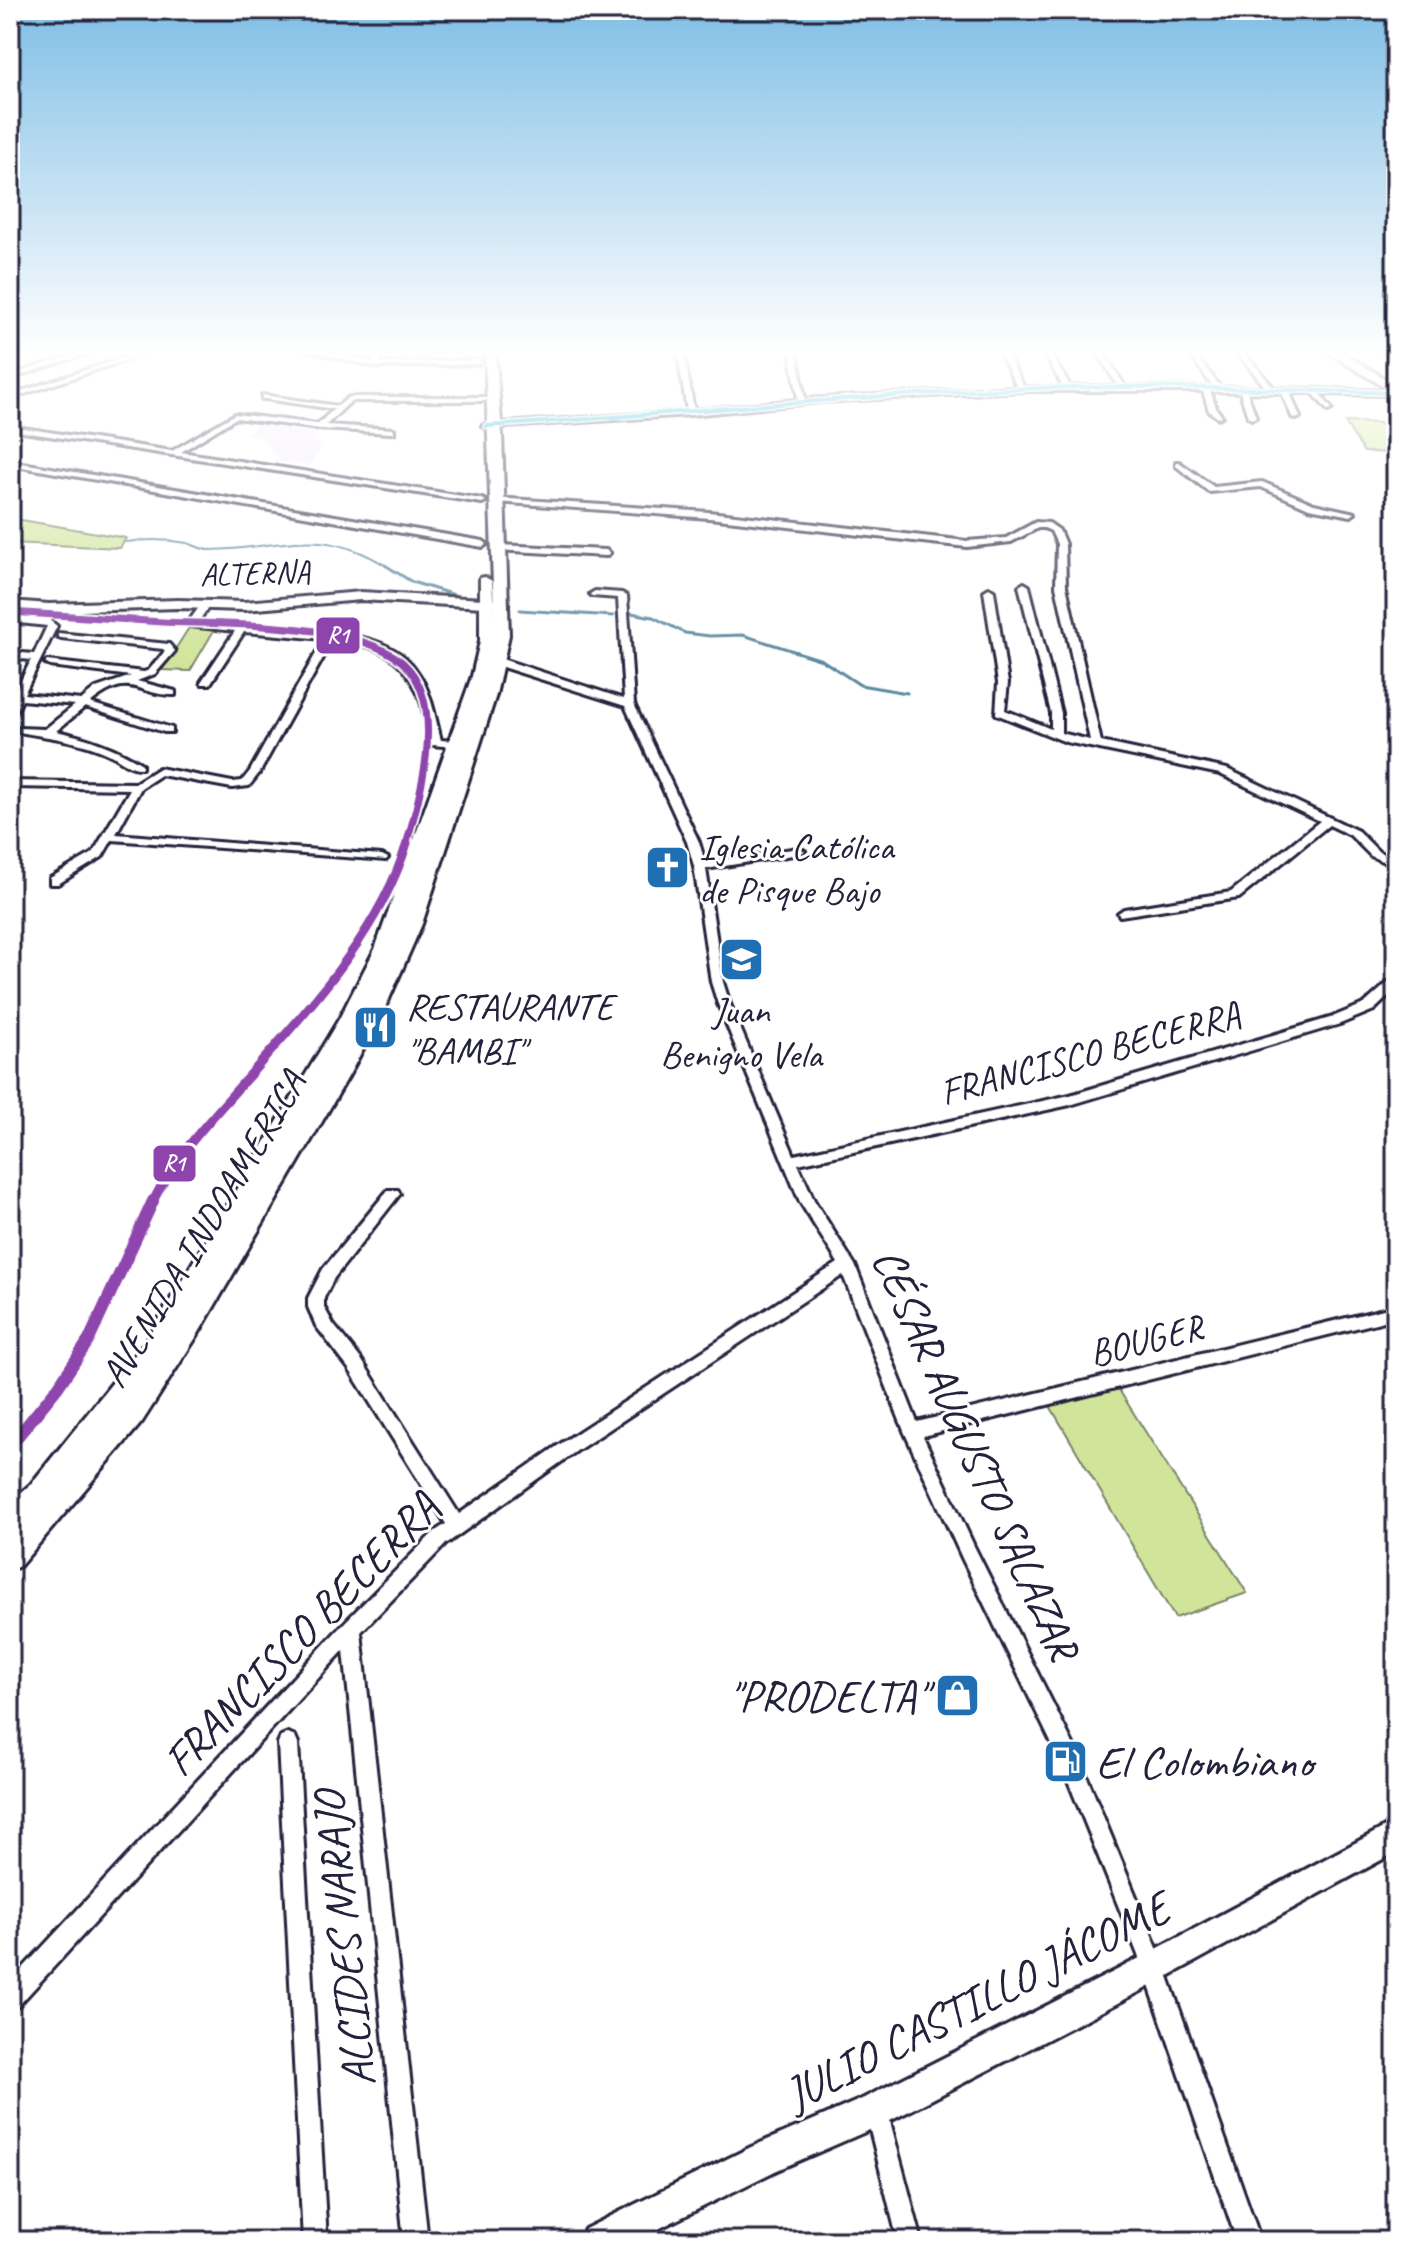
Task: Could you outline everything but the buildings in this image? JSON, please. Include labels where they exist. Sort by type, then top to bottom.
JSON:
[{"type":"main road","name":"AVENIDA INDOAMERICA","points":[[10,1557],[133,1414],[188,1329],[337,1077],[376,1006],[412,924],[503,616],[493,603],[483,535],[489,454]]},
{"type":"main road","name":"AVENIDA INDOAMERICA","points":[[493,454],[499,548],[493,603]]},
{"type":"main road","name":"AVENIDA INDOAMERICA","points":[[10,1519],[41,1493],[154,1349],[349,1019],[385,949],[455,744],[478,702]]},
{"type":"street","points":[[183,454],[483,535]]},
{"type":"street","points":[[10,463],[483,535]]},
{"type":"street","points":[[1179,464],[1212,490],[1262,484],[1312,506],[1351,513]]},
{"type":"street","points":[[497,500],[709,515],[967,544],[1008,540],[1036,525],[1051,527],[1061,544],[1061,586],[1096,744]]},
{"type":"street","points":[[499,548],[606,553]]},
{"type":"street","points":[[1024,586],[1056,713],[1056,735]]},
{"type":"street","points":[[989,591],[1004,685],[1000,712],[1056,735],[1212,767],[1329,820],[1361,838],[1375,854],[1396,863]]},
{"type":"street","points":[[492,661],[629,704],[622,596],[595,594]]},
{"type":"street","name":"ALTERNA","points":[[10,607],[257,605],[361,596],[493,603]]},
{"type":"street","points":[[205,605],[192,624],[368,642],[401,658],[421,684],[436,743],[455,744]]},
{"type":"street","points":[[10,619],[52,624],[14,697],[10,714]]},
{"type":"street","points":[[206,682],[242,628]]},
{"type":"street","points":[[49,731],[100,690],[147,675],[170,648],[61,635]]},
{"type":"street","points":[[54,881],[98,855],[111,837],[137,786],[159,771],[232,785],[249,781],[330,636]]},
{"type":"street","points":[[10,655],[35,657]]},
{"type":"street","points":[[50,663],[147,675]]},
{"type":"street","points":[[130,682],[171,693]]},
{"type":"street","points":[[14,697],[81,703],[168,730]]},
{"type":"street","name":"CÉSAR AUGUSTO SALAZAR","points":[[629,704],[693,842],[700,866],[720,993],[807,1202],[847,1265],[912,1431],[1069,1757],[1153,1965],[1249,2241]]},
{"type":"street","points":[[23,730],[49,731],[114,753],[138,766]]},
{"type":"street","points":[[10,784],[137,786]]},
{"type":"street","points":[[1124,913],[1235,895],[1329,820]]},
{"type":"street","points":[[111,837],[382,858]]},
{"type":"street","points":[[700,866],[799,851]]},
{"type":"street","name":"FRANCISCO BECERRA","points":[[789,1161],[1070,1100],[1335,1021],[1369,1007],[1396,982]]},
{"type":"street","points":[[393,1194],[329,1274],[315,1300],[316,1309],[323,1322],[356,1360],[364,1381],[457,1526]]},
{"type":"street","name":"FRANCISCO BECERRA","points":[[10,1998],[351,1629],[440,1538],[572,1445],[847,1265]]},
{"type":"street","name":"BOUGER","points":[[912,1431],[1396,1312]]},
{"type":"street","name":"ALCIDES NARAJO","points":[[351,1629],[416,2241]]},
{"type":"street","points":[[288,1743],[315,2241]]},
{"type":"street","name":"JULIO CASTILLO JÁCOME","points":[[597,2241],[763,2159],[876,2110],[1130,1980],[1396,1836]]},
{"type":"street","points":[[876,2110],[910,2241]]},
{"type":"shaded area","points":[[275,454],[317,454],[309,465],[274,461],[279,458]]},
{"type":"green space","points":[[10,518],[126,538],[120,548],[10,543]]},
{"type":"green space","points":[[190,626],[216,627],[190,671],[162,670]]},
{"type":"green space","points":[[1109,1374],[1247,1593],[1175,1618],[1043,1394]]},
{"type":"waterway","points":[[126,542],[171,541],[210,550],[320,542],[363,554],[388,567]]},
{"type":"waterway","points":[[385,565],[412,582],[461,597]]},
{"type":"waterway","points":[[520,610],[613,616]]},
{"type":"waterway","points":[[631,613],[653,617],[685,633],[743,635],[822,660],[860,685],[907,693]]},
{"type":"transit line","name":"R1","points":[[10,612],[269,627],[357,640],[382,649],[401,661],[416,679],[424,703],[427,741],[419,803],[405,850],[362,934],[304,1011],[179,1156],[145,1217],[108,1302],[80,1356],[10,1446]]},
{"type":"place","name":"Iglesia Católica de Pisque Bajo","points":[[668,868]]},
{"type":"place","name":"Juan Benigno Vela","points":[[741,959]]},
{"type":"place","name":"RESTAURANTE \"BAMBI\"","points":[[375,1028]]},
{"type":"place","name":"\"PRODELTA\"","points":[[958,1696]]},
{"type":"place","name":"El Colombiano","points":[[1065,1762]]}]
